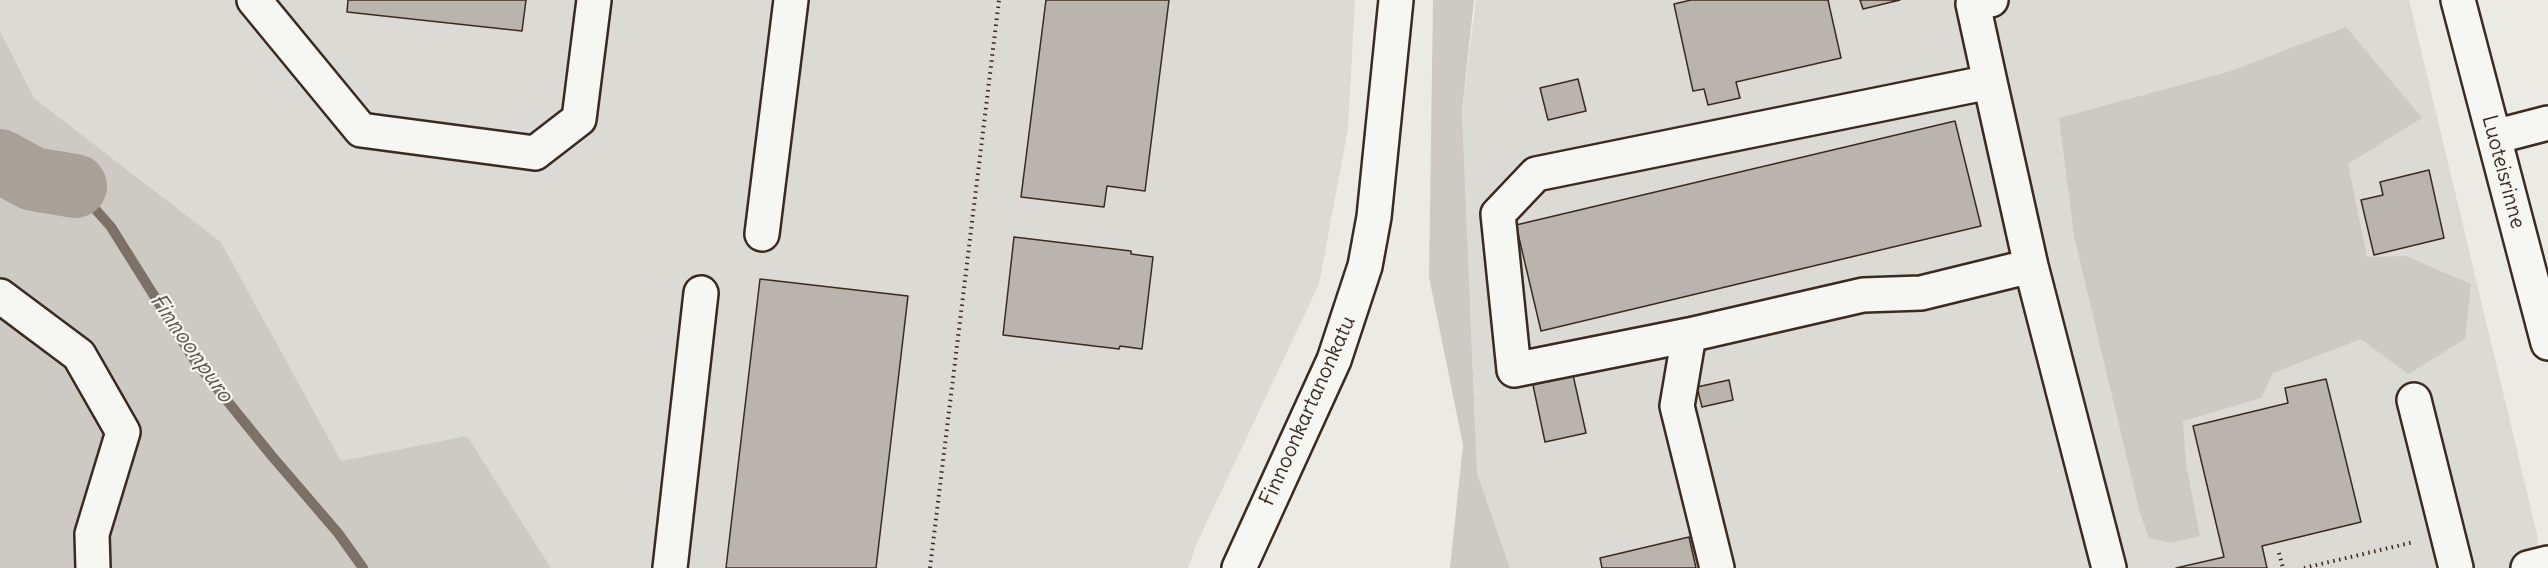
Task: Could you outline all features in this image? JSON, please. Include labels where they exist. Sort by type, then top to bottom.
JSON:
[{"type":"street","points":[[254,0],[361,130],[535,153],[579,119],[594,0]]},
{"type":"street","points":[[762,234],[791,0]]},
{"type":"street","name":"Finnoonkartanonkatu","points":[[1239,568],[1334,360],[1365,266],[1374,217],[1396,0]]},
{"type":"street","points":[[1991,0],[1973,4],[2031,267],[2109,568]]},
{"type":"street","name":"Luoteisrinne","points":[[2458,0],[2548,343]]},
{"type":"street","points":[[1990,82],[1536,174],[1498,214],[1514,370],[1689,335],[1863,295],[1921,293],[2031,267]]},
{"type":"street","points":[[2494,137],[2548,123]]},
{"type":"street","points":[[670,568],[701,293]]},
{"type":"street","points":[[0,296],[79,355],[123,432],[92,534],[93,568]]},
{"type":"street","points":[[1689,335],[1677,406],[1717,568]]},
{"type":"street","points":[[2414,400],[2456,568]]},
{"type":"street","points":[[2528,568],[2548,564]]},
{"type":"path","points":[[930,568],[999,0]]},
{"type":"path","points":[[2279,553],[2283,568]]},
{"type":"shaded area","points":[[0,0],[1355,0],[1348,128],[1319,284],[1196,545],[1188,568],[551,568],[467,437],[341,462],[221,242],[34,98],[0,31]]},
{"type":"shaded area","points":[[1433,0],[1474,0],[1462,110],[1477,473],[1510,568],[1450,568],[1463,445],[1429,277]]},
{"type":"shaded area","points":[[1476,0],[2409,0],[2537,534],[2539,568],[1510,568],[1477,473],[1462,110]]},
{"type":"shaded area","points":[[2346,27],[2422,118],[2348,164],[2367,257],[2406,256],[2471,284],[2465,339],[2408,374],[2361,339],[2273,373],[2261,398],[2183,421],[2186,464],[2200,536],[2171,543],[2149,538],[2140,513],[2074,236],[2059,118],[2228,72]]},
{"type":"shaded area","points":[[0,31],[34,98],[221,242],[341,461],[467,436],[551,568],[0,568]]},
{"type":"building","points":[[348,0],[526,0],[522,31],[347,12]]},
{"type":"building","points":[[1046,0],[1169,0],[1145,191],[1107,186],[1104,207],[1021,197]]},
{"type":"building","points":[[1691,0],[1828,0],[1841,58],[1736,82],[1740,98],[1708,105],[1704,89],[1693,91],[1674,4]]},
{"type":"building","points":[[1860,0],[1900,0],[1863,9]]},
{"type":"building","points":[[1578,79],[1586,111],[1548,120],[1540,88]]},
{"type":"building","points":[[1955,121],[1981,226],[1541,331],[1516,225]]},
{"type":"building","points":[[2429,170],[2444,238],[2374,255],[2361,200],[2383,195],[2380,182]]},
{"type":"building","points":[[1014,237],[1131,251],[1131,254],[1153,257],[1142,349],[1120,346],[1119,349],[1003,335]]},
{"type":"building","points":[[760,279],[908,296],[876,568],[726,568]]},
{"type":"building","points":[[1573,375],[1586,433],[1545,442],[1533,385]]},
{"type":"building","points":[[2326,379],[2361,522],[2262,546],[2267,568],[2176,568],[2224,557],[2193,426],[2288,403],[2285,388]]},
{"type":"building","points":[[1729,380],[1733,400],[1702,407],[1697,387]]},
{"type":"building","points":[[1689,537],[1696,568],[1602,568],[1600,558]]},
{"type":"waterway","name":"Finnoonpuro","points":[[0,161],[33,179],[75,186]]},
{"type":"waterway","name":"Finnoonpuro","points":[[75,186],[111,227],[195,361],[338,533],[363,568]]}]
